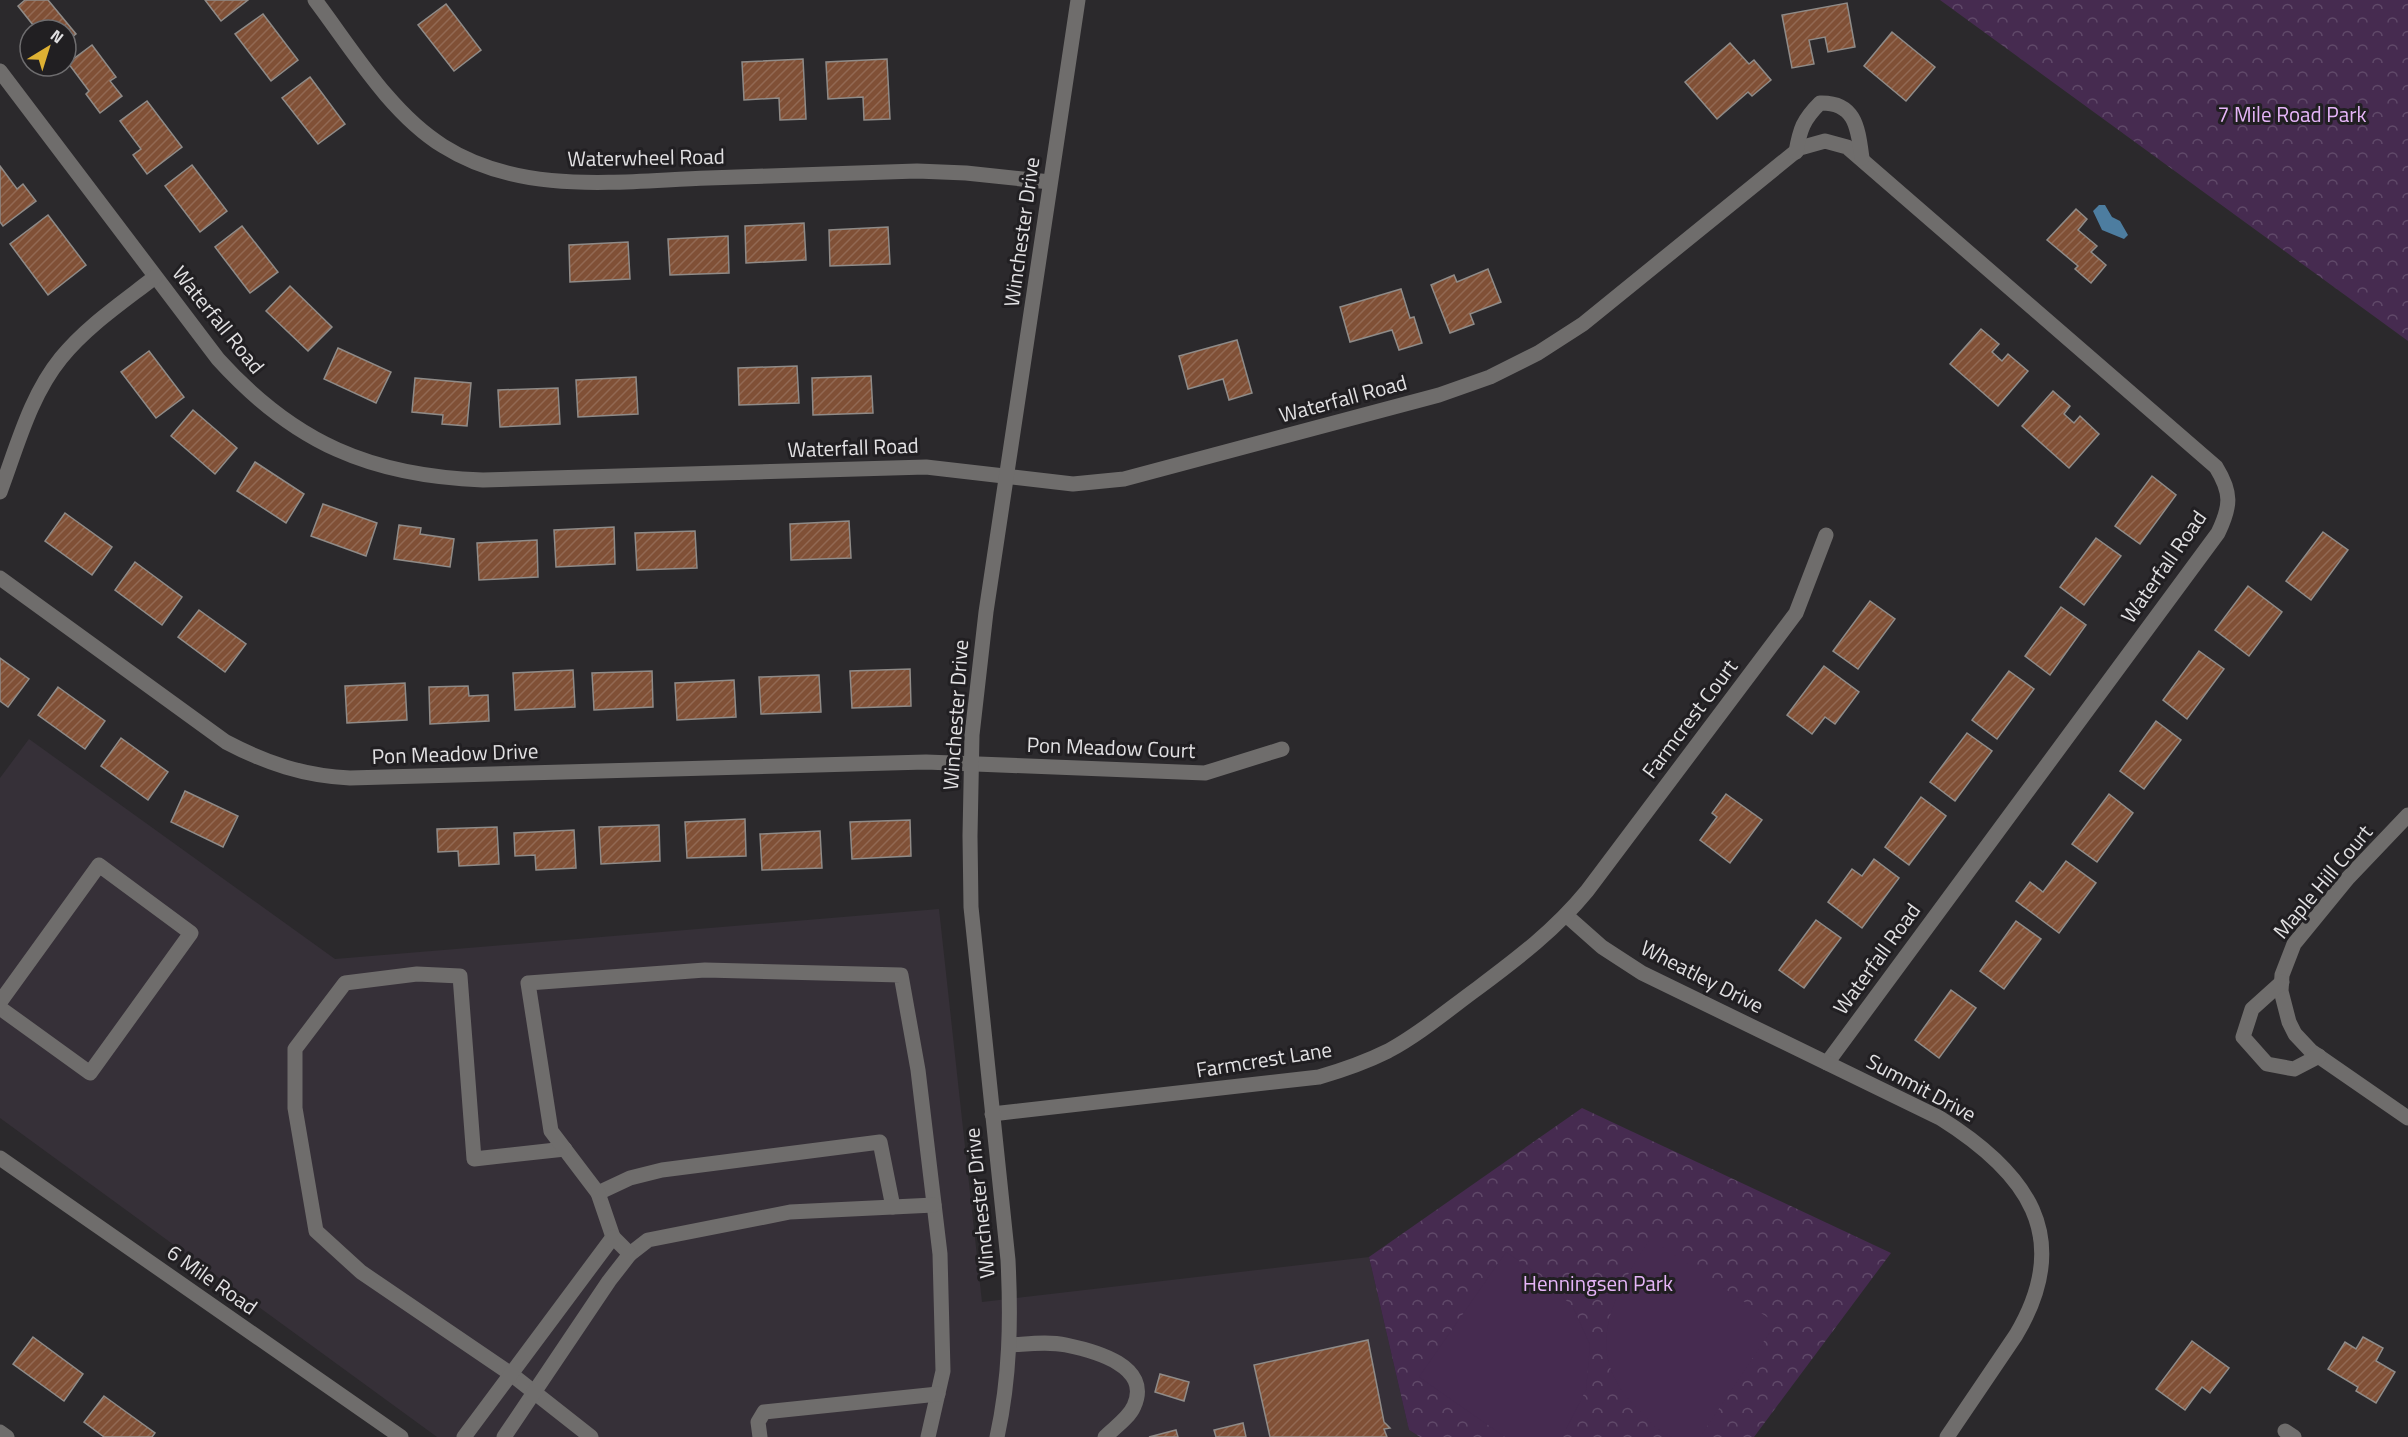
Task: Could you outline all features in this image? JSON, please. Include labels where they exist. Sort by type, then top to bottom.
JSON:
[{"type":"street","name":"Waterwheel Road","points":[[315,0],[386,93],[423,132],[469,161],[519,177],[559,182],[917,171],[966,173],[1050,182]]},
{"type":"street","name":"Winchester Drive","points":[[997,1437],[1007,1381],[1010,1345],[1008,1260],[971,907],[972,735],[986,612],[1078,0]]},
{"type":"street","name":"Waterfall Road","points":[[0,71],[218,358],[262,403],[291,424],[331,447],[363,461],[398,471],[441,478],[483,480],[926,466],[1073,484],[1124,479],[1439,394],[1490,377],[1538,353],[1582,324],[1796,152],[1807,145],[1825,141],[1847,147],[2216,467],[2225,482],[2228,507],[2218,533],[1827,1063]]},
{"type":"street","points":[[1796,152],[1801,127],[1808,114],[1820,103],[1834,103],[1848,112],[1858,128],[1862,158]]},
{"type":"street","points":[[0,492],[32,407],[54,367],[80,338],[155,277]]},
{"type":"street","name":"Farmcrest Court","points":[[1567,916],[1796,613],[1826,535]]},
{"type":"street","name":"Pon Meadow Drive","points":[[0,578],[226,742],[260,760],[303,773],[350,778],[926,762],[972,764]]},
{"type":"street","name":"Pon Meadow Court","points":[[972,764],[1205,773],[1282,749]]},
{"type":"street","name":"Maple Hill Court","points":[[2408,815],[2348,878],[2294,944],[2287,958],[2282,982],[2283,1004],[2295,1034],[2319,1056],[2408,1118]]},
{"type":"street","points":[[0,1002],[99,865],[191,933],[90,1073],[0,1008]]},
{"type":"street","name":"Wheatley Drive","points":[[1567,916],[1602,947],[1642,973],[1827,1063]]},
{"type":"street","name":"Farmcrest Lane","points":[[992,1114],[1295,1081],[1351,1067],[1388,1051],[1416,1034],[1533,947],[1567,916]]},
{"type":"street","points":[[630,1254],[613,1237],[598,1193],[551,1131],[528,984],[705,970],[901,975],[918,1070],[940,1254],[943,1371],[928,1437]]},
{"type":"street","points":[[565,1149],[474,1159],[460,976],[417,974],[345,983],[295,1049],[295,1108],[316,1232],[361,1272],[511,1374],[591,1437]]},
{"type":"street","points":[[2282,982],[2252,1009],[2243,1037],[2267,1064],[2294,1069],[2319,1056]]},
{"type":"street","name":"Summit Drive","points":[[1827,1063],[1940,1118],[1973,1138],[2017,1182],[2033,1207],[2041,1247],[2040,1270],[2035,1295],[2026,1319],[1947,1437]]},
{"type":"street","points":[[598,1193],[630,1178],[662,1170],[880,1142],[893,1207]]},
{"type":"street","name":"6 Mile Road","points":[[0,1158],[401,1437]]},
{"type":"street","points":[[504,1437],[609,1281],[630,1254],[648,1240],[790,1212],[934,1205]]},
{"type":"street","points":[[464,1437],[613,1237]]},
{"type":"street","points":[[1010,1345],[1044,1343],[1065,1345],[1119,1362],[1134,1378],[1138,1387],[1135,1406],[1106,1437]]},
{"type":"street","points":[[760,1437],[758,1422],[764,1412],[938,1394]]},
{"type":"street","points":[[0,1432],[7,1437]]},
{"type":"shaded area","points":[[29,739],[335,959],[939,909],[982,1302],[1369,1257],[1409,1430],[1420,1437],[437,1437],[0,1118],[0,778]]},
{"type":"green space","name":"7 Mile Road Park","points":[[1940,0],[2408,0],[2408,341]]},
{"type":"green space","name":"Henningsen Park","points":[[1582,1108],[1891,1253],[1754,1437],[1420,1437],[1409,1430],[1369,1257]]},
{"type":"green space","points":[[1650,1239],[1776,1323],[1700,1437],[1672,1437],[1659,1429],[1621,1390],[1610,1368],[1606,1347],[1608,1325],[1614,1304],[1624,1282]]},
{"type":"green space","points":[[1506,1252],[1541,1276],[1573,1307],[1590,1345],[1586,1390],[1562,1437],[1505,1437],[1419,1377]]},
{"type":"water","points":[[2099,205],[2105,205],[2112,217],[2120,221],[2128,235],[2124,239],[2102,230],[2093,211]]},
{"type":"building","points":[[25,0],[48,0],[63,18],[28,18],[18,6]]},
{"type":"building","points":[[205,0],[248,0],[221,21]]},
{"type":"building","points":[[1847,3],[1855,47],[1828,52],[1825,37],[1809,40],[1814,64],[1792,68],[1782,15]]},
{"type":"building","points":[[446,4],[481,50],[454,71],[418,25]]},
{"type":"building","points":[[263,14],[298,60],[271,81],[235,34]]},
{"type":"building","points":[[1892,32],[1935,67],[1906,101],[1864,66]]},
{"type":"building","points":[[1730,43],[1749,64],[1754,60],[1771,80],[1752,96],[1748,92],[1717,119],[1685,82]]},
{"type":"building","points":[[92,45],[116,77],[110,81],[122,96],[100,113],[86,94],[89,91],[78,76],[78,56]]},
{"type":"building","points":[[803,59],[806,119],[780,120],[779,98],[744,100],[742,62]]},
{"type":"building","points":[[887,59],[890,119],[864,120],[863,97],[828,99],[826,62]]},
{"type":"building","points":[[310,77],[345,124],[318,144],[282,98]]},
{"type":"building","points":[[147,101],[182,147],[147,174],[133,155],[141,149],[120,121]]},
{"type":"building","points":[[192,165],[227,211],[200,232],[165,186]]},
{"type":"building","points":[[0,166],[17,189],[23,184],[36,201],[3,226],[0,222]]},
{"type":"building","points":[[2076,209],[2087,219],[2078,230],[2097,246],[2091,252],[2106,265],[2091,283],[2075,269],[2078,266],[2047,240]]},
{"type":"building","points":[[48,215],[86,265],[48,295],[10,244]]},
{"type":"building","points":[[804,223],[806,260],[746,263],[745,226]]},
{"type":"building","points":[[242,226],[278,272],[250,293],[215,247]]},
{"type":"building","points":[[888,227],[890,264],[830,266],[829,230]]},
{"type":"building","points":[[728,236],[729,273],[670,275],[668,239]]},
{"type":"building","points":[[628,242],[630,279],[570,282],[569,245]]},
{"type":"building","points":[[1488,269],[1501,302],[1470,314],[1474,324],[1450,333],[1431,285],[1454,275],[1457,282]]},
{"type":"building","points":[[290,286],[332,327],[308,351],[266,311]]},
{"type":"building","points":[[1401,289],[1410,318],[1414,317],[1422,343],[1399,350],[1392,330],[1350,342],[1340,307]]},
{"type":"building","points":[[1981,329],[1999,344],[1992,352],[2002,361],[2008,354],[2028,371],[1998,406],[1950,364]]},
{"type":"building","points":[[1237,340],[1252,393],[1229,400],[1223,379],[1188,389],[1179,356]]},
{"type":"building","points":[[338,348],[391,372],[376,403],[324,379]]},
{"type":"building","points":[[149,351],[184,397],[156,418],[121,372]]},
{"type":"building","points":[[797,366],[799,403],[739,405],[738,368]]},
{"type":"building","points":[[871,376],[873,413],[813,415],[812,378]]},
{"type":"building","points":[[636,377],[638,414],[578,417],[576,380]]},
{"type":"building","points":[[415,378],[471,383],[467,426],[442,424],[443,415],[412,412]]},
{"type":"building","points":[[558,388],[560,424],[500,427],[498,390]]},
{"type":"building","points":[[2053,391],[2070,406],[2064,414],[2074,423],[2080,416],[2099,434],[2069,468],[2022,426]]},
{"type":"building","points":[[193,410],[237,448],[215,474],[171,436]]},
{"type":"building","points":[[255,462],[304,494],[286,523],[237,491]]},
{"type":"building","points":[[2152,476],[2176,495],[2140,544],[2115,526]]},
{"type":"building","points":[[323,504],[377,523],[366,556],[311,536]]},
{"type":"building","points":[[65,513],[112,547],[92,575],[45,541]]},
{"type":"building","points":[[849,521],[851,558],[791,560],[790,524]]},
{"type":"building","points":[[399,525],[421,528],[420,534],[454,539],[450,567],[394,559]]},
{"type":"building","points":[[614,527],[615,564],[556,567],[554,530]]},
{"type":"building","points":[[695,531],[697,568],[637,570],[635,533]]},
{"type":"building","points":[[2323,532],[2348,550],[2311,600],[2286,581]]},
{"type":"building","points":[[2096,538],[2121,556],[2084,605],[2060,587]]},
{"type":"building","points":[[537,540],[538,577],[479,580],[477,543]]},
{"type":"building","points":[[135,562],[182,597],[162,625],[115,590]]},
{"type":"building","points":[[2248,586],[2282,612],[2249,656],[2215,630]]},
{"type":"building","points":[[1870,601],[1895,619],[1858,669],[1833,651]]},
{"type":"building","points":[[2061,607],[2086,625],[2050,675],[2025,656]]},
{"type":"building","points":[[199,610],[246,644],[225,672],[178,637]]},
{"type":"building","points":[[2199,651],[2224,669],[2187,719],[2163,700]]},
{"type":"building","points":[[0,658],[29,679],[8,707],[0,701]]},
{"type":"building","points":[[1824,666],[1859,692],[1835,724],[1825,717],[1812,734],[1787,715]]},
{"type":"building","points":[[910,669],[911,706],[852,708],[850,671]]},
{"type":"building","points":[[573,670],[575,707],[515,710],[513,673]]},
{"type":"building","points":[[652,671],[653,707],[594,710],[592,673]]},
{"type":"building","points":[[2009,671],[2034,689],[1997,739],[1972,720]]},
{"type":"building","points":[[819,675],[821,712],[761,714],[759,677]]},
{"type":"building","points":[[734,680],[736,717],[677,720],[675,683]]},
{"type":"building","points":[[405,683],[407,720],[347,723],[345,686]]},
{"type":"building","points":[[468,686],[469,696],[488,695],[489,721],[430,724],[429,687]]},
{"type":"building","points":[[58,687],[105,721],[85,749],[38,715]]},
{"type":"building","points":[[2156,721],[2181,740],[2144,789],[2120,771]]},
{"type":"building","points":[[1967,733],[1992,751],[1955,801],[1930,782]]},
{"type":"building","points":[[121,738],[168,772],[148,800],[101,766]]},
{"type":"building","points":[[185,791],[238,816],[223,847],[171,822]]},
{"type":"building","points":[[1726,794],[1762,820],[1730,863],[1700,840],[1717,817],[1712,813]]},
{"type":"building","points":[[2109,794],[2133,813],[2097,862],[2072,844]]},
{"type":"building","points":[[1921,797],[1946,816],[1909,865],[1885,847]]},
{"type":"building","points":[[745,819],[746,856],[687,858],[685,822]]},
{"type":"building","points":[[910,820],[911,856],[852,859],[850,822]]},
{"type":"building","points":[[659,825],[660,861],[601,864],[599,827]]},
{"type":"building","points":[[497,827],[499,864],[459,866],[458,851],[438,852],[437,829]]},
{"type":"building","points":[[574,830],[576,868],[536,870],[535,855],[515,856],[514,833]]},
{"type":"building","points":[[820,831],[822,868],[762,870],[760,834]]},
{"type":"building","points":[[1874,859],[1899,878],[1862,928],[1828,902],[1852,869],[1862,876]]},
{"type":"building","points":[[2066,861],[2096,883],[2059,933],[2016,901],[2030,882],[2043,892]]},
{"type":"building","points":[[1816,920],[1841,938],[1804,988],[1779,970]]},
{"type":"building","points":[[2016,921],[2041,939],[2004,989],[1980,971]]},
{"type":"building","points":[[1951,990],[1976,1008],[1939,1058],[1915,1040]]},
{"type":"building","points":[[33,1337],[83,1374],[64,1401],[13,1364]]},
{"type":"building","points":[[2363,1337],[2383,1348],[2376,1361],[2395,1372],[2376,1403],[2356,1391],[2358,1387],[2328,1369],[2345,1342],[2356,1349]]},
{"type":"building","points":[[1368,1340],[1384,1422],[1390,1428],[1384,1429],[1387,1437],[1270,1437],[1254,1365]]},
{"type":"building","points":[[2192,1341],[2229,1368],[2210,1393],[2202,1387],[2185,1410],[2156,1389]]},
{"type":"building","points":[[1160,1374],[1189,1382],[1184,1401],[1155,1392]]},
{"type":"building","points":[[104,1396],[155,1433],[152,1437],[104,1437],[84,1422]]},
{"type":"building","points":[[1243,1423],[1246,1437],[1216,1437],[1214,1430]]},
{"type":"building","points":[[1176,1430],[1178,1437],[1149,1437]]}]
